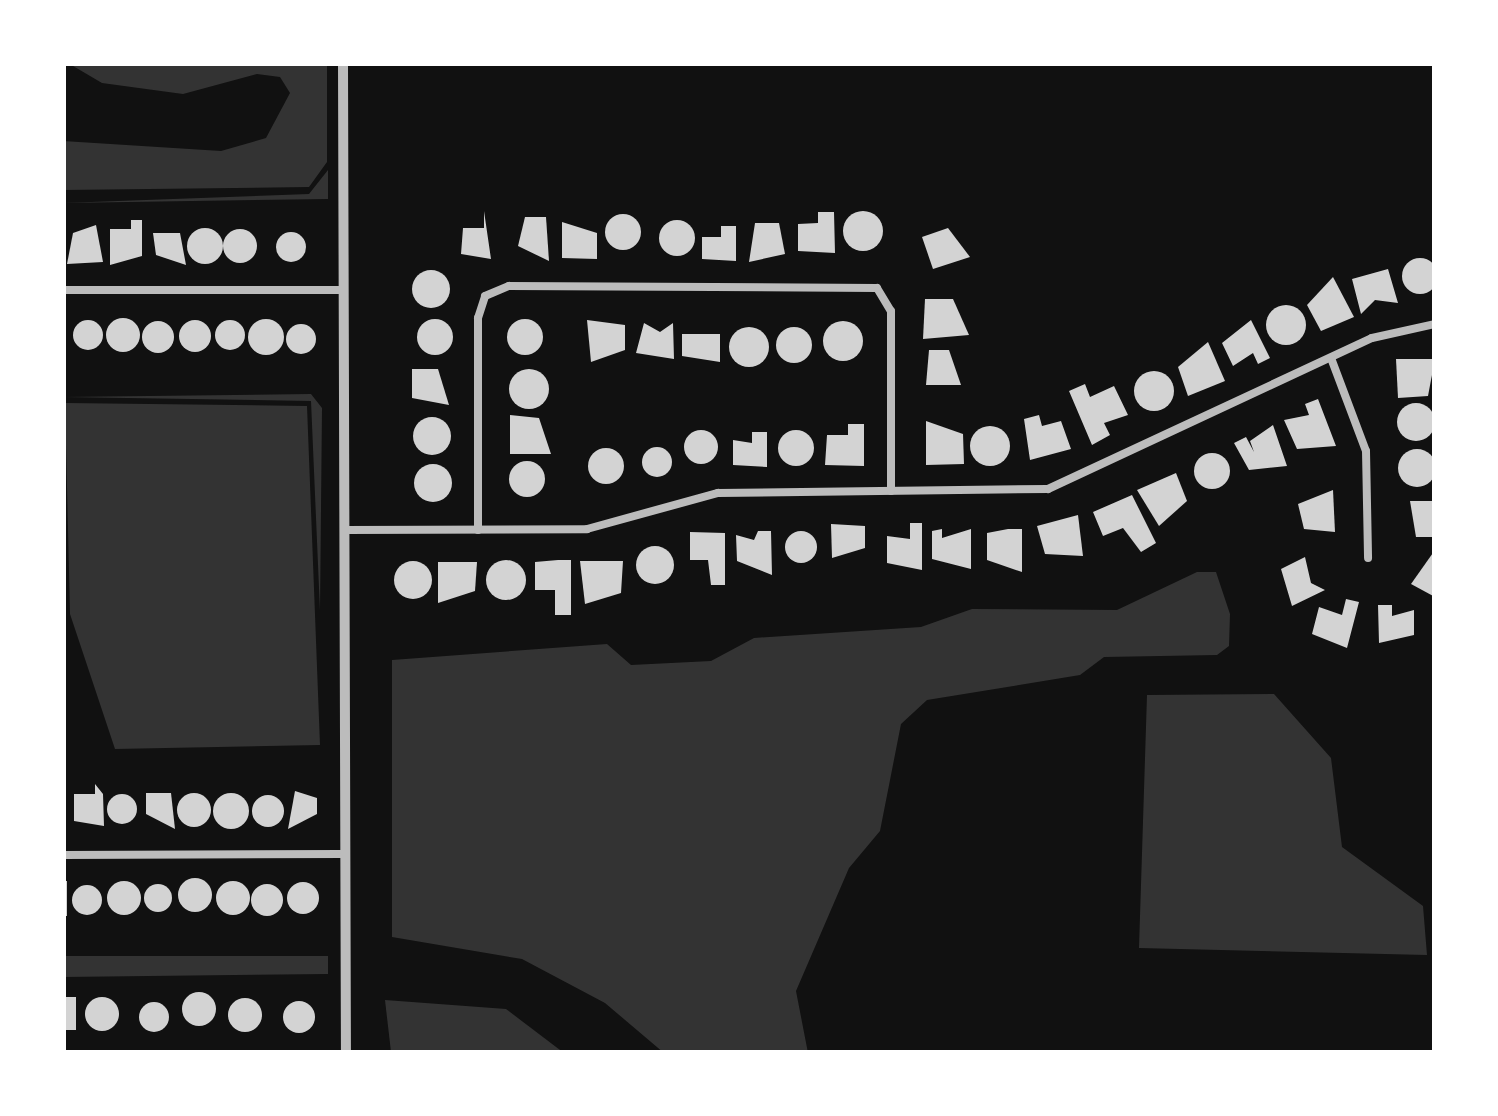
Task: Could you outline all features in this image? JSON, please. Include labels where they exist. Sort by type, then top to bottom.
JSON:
[{"type":"street","points":[[344,63],[346,1053]]},
{"type":"street","points":[[478,530],[478,318],[485,296],[509,286],[877,288],[891,311],[891,491]]},
{"type":"street","points":[[63,290],[344,290]]},
{"type":"street","points":[[345,530],[611,525],[697,494],[1070,484],[1331,358],[1435,324]]},
{"type":"street","points":[[1331,358],[1366,451],[1368,558]]},
{"type":"street","points":[[63,855],[343,854]]},
{"type":"shaded area","points":[[68,63],[327,63],[327,162],[309,187],[63,190],[63,141],[221,151],[266,138],[290,93],[280,77],[257,74],[183,94],[102,83]]},
{"type":"shaded area","points":[[328,170],[328,199],[63,203],[309,194]]},
{"type":"shaded area","points":[[311,394],[322,408],[320,611],[311,401],[63,397]]},
{"type":"shaded area","points":[[65,403],[307,406],[320,745],[115,749],[70,614]]},
{"type":"shaded area","points":[[1197,572],[1216,572],[1230,614],[1229,646],[1217,655],[1104,657],[1080,675],[927,700],[901,724],[880,831],[849,868],[796,991],[808,1053],[664,1053],[605,1003],[522,959],[392,937],[392,660],[607,644],[631,665],[711,661],[754,638],[921,627],[972,609],[1117,610]]},
{"type":"shaded area","points":[[1274,694],[1331,758],[1342,847],[1423,906],[1427,955],[1139,948],[1147,695]]},
{"type":"shaded area","points":[[63,956],[328,956],[328,974],[63,977]]},
{"type":"shaded area","points":[[385,1000],[506,1009],[564,1053],[391,1052]]},
{"type":"building","points":[[484,211],[491,259],[461,254],[463,228],[484,228]]},
{"type":"building","points":[[863,211],[877,217],[883,231],[877,245],[863,251],[849,245],[843,231],[849,217]]},
{"type":"building","points":[[818,212],[834,212],[835,253],[798,251],[798,224],[818,223]]},
{"type":"building","points":[[623,214],[636,219],[641,232],[636,245],[623,250],[610,245],[605,232],[610,219]]},
{"type":"building","points":[[525,217],[546,217],[549,261],[518,246]]},
{"type":"building","points":[[131,220],[142,220],[142,256],[110,265],[110,229],[131,229]]},
{"type":"building","points":[[677,220],[690,225],[695,238],[690,251],[677,256],[664,251],[659,238],[664,225]]},
{"type":"building","points":[[562,222],[597,233],[597,259],[562,258]]},
{"type":"building","points":[[755,223],[779,223],[785,254],[749,262]]},
{"type":"building","points":[[96,225],[103,262],[67,264],[73,233]]},
{"type":"building","points":[[721,226],[736,226],[736,261],[702,259],[702,237],[721,237]]},
{"type":"building","points":[[205,228],[218,233],[223,246],[218,259],[205,264],[192,259],[187,246],[192,233]]},
{"type":"building","points":[[948,228],[970,257],[933,269],[922,237]]},
{"type":"building","points":[[240,229],[252,234],[257,246],[252,258],[240,263],[228,258],[223,246],[228,234]]},
{"type":"building","points":[[291,232],[302,236],[306,247],[302,258],[291,262],[280,258],[276,247],[280,236]]},
{"type":"building","points":[[153,233],[180,233],[186,265],[156,255]]},
{"type":"building","points":[[1420,258],[1433,263],[1438,276],[1433,289],[1420,294],[1407,289],[1402,276],[1407,263]]},
{"type":"building","points":[[1388,269],[1398,303],[1375,300],[1361,314],[1352,279]]},
{"type":"building","points":[[431,270],[445,275],[450,289],[445,303],[431,308],[417,303],[412,289],[417,275]]},
{"type":"building","points":[[1333,277],[1354,317],[1321,331],[1307,305]]},
{"type":"building","points":[[925,299],[953,299],[969,335],[923,339]]},
{"type":"building","points":[[1286,305],[1300,311],[1306,325],[1300,339],[1286,345],[1272,339],[1266,325],[1272,311]]},
{"type":"building","points":[[123,318],[135,323],[140,335],[135,347],[123,352],[111,347],[106,335],[111,323]]},
{"type":"building","points":[[266,319],[279,324],[284,337],[279,350],[266,355],[253,350],[248,337],[253,324]]},
{"type":"building","points":[[435,319],[448,324],[453,337],[448,350],[435,355],[422,350],[417,337],[422,324]]},
{"type":"building","points":[[525,319],[538,324],[543,337],[538,350],[525,355],[512,350],[507,337],[512,324]]},
{"type":"building","points":[[88,320],[99,324],[103,335],[99,346],[88,350],[77,346],[73,335],[77,324]]},
{"type":"building","points":[[195,320],[206,325],[211,336],[206,347],[195,352],[184,347],[179,336],[184,325]]},
{"type":"building","points":[[230,320],[241,324],[245,335],[241,346],[230,350],[219,346],[215,335],[219,324]]},
{"type":"building","points":[[587,320],[625,325],[625,350],[591,362]]},
{"type":"building","points":[[1251,320],[1270,358],[1258,364],[1253,353],[1233,366],[1222,343]]},
{"type":"building","points":[[158,321],[169,326],[174,337],[169,348],[158,353],[147,348],[142,337],[147,326]]},
{"type":"building","points":[[843,321],[857,327],[863,341],[857,355],[843,361],[829,355],[823,341],[829,327]]},
{"type":"building","points":[[644,323],[660,332],[673,323],[674,359],[636,353]]},
{"type":"building","points":[[301,324],[316,339],[301,354],[286,339]]},
{"type":"building","points":[[749,327],[763,333],[769,347],[763,361],[749,367],[735,361],[729,347],[735,333]]},
{"type":"building","points":[[794,327],[807,332],[812,345],[807,358],[794,363],[781,358],[776,345],[781,332]]},
{"type":"building","points":[[682,334],[720,334],[720,362],[682,356]]},
{"type":"building","points":[[1208,342],[1225,381],[1188,396],[1178,367]]},
{"type":"building","points":[[929,350],[949,350],[961,385],[926,385]]},
{"type":"building","points":[[1396,359],[1435,359],[1428,396],[1398,398]]},
{"type":"building","points":[[412,369],[438,369],[449,405],[412,398]]},
{"type":"building","points":[[529,369],[543,375],[549,389],[543,403],[529,409],[515,403],[509,389],[515,375]]},
{"type":"building","points":[[1154,371],[1168,377],[1174,391],[1168,405],[1154,411],[1140,405],[1134,391],[1140,377]]},
{"type":"building","points":[[1085,384],[1090,397],[1114,386],[1128,415],[1104,423],[1110,435],[1092,445],[1069,391]]},
{"type":"building","points":[[1318,399],[1336,446],[1297,449],[1284,420],[1309,415],[1305,404]]},
{"type":"building","points":[[1416,403],[1430,408],[1435,422],[1430,436],[1416,441],[1402,436],[1397,422],[1402,408]]},
{"type":"building","points":[[510,415],[539,418],[551,454],[510,454]]},
{"type":"building","points":[[1039,415],[1042,426],[1061,421],[1071,449],[1030,460],[1024,419]]},
{"type":"building","points":[[432,417],[445,423],[451,436],[445,449],[432,455],[419,449],[413,436],[419,423]]},
{"type":"building","points":[[926,421],[963,434],[964,464],[926,465]]},
{"type":"building","points":[[848,424],[864,424],[864,466],[825,465],[827,435],[848,435]]},
{"type":"building","points":[[1273,425],[1287,466],[1249,470],[1234,443],[1246,437],[1254,452],[1250,441]]},
{"type":"building","points":[[990,426],[1004,432],[1010,446],[1004,460],[990,466],[976,460],[970,446],[976,432]]},
{"type":"building","points":[[701,430],[713,435],[718,447],[713,459],[701,464],[689,459],[684,447],[689,435]]},
{"type":"building","points":[[796,430],[809,435],[814,448],[809,461],[796,466],[783,461],[778,448],[783,435]]},
{"type":"building","points":[[752,432],[767,432],[767,467],[733,465],[733,440],[752,443]]},
{"type":"building","points":[[657,447],[668,451],[672,462],[668,473],[657,477],[646,473],[642,462],[646,451]]},
{"type":"building","points":[[606,448],[619,453],[624,466],[619,479],[606,484],[593,479],[588,466],[593,453]]},
{"type":"building","points":[[1417,449],[1431,454],[1436,468],[1431,482],[1417,487],[1403,482],[1398,468],[1403,454]]},
{"type":"building","points":[[1212,453],[1225,458],[1230,471],[1225,484],[1212,489],[1199,484],[1194,471],[1199,458]]},
{"type":"building","points":[[527,461],[540,466],[545,479],[540,492],[527,497],[514,492],[509,479],[514,466]]},
{"type":"building","points":[[433,464],[446,470],[452,483],[446,496],[433,502],[420,496],[414,483],[420,470]]},
{"type":"building","points":[[1176,473],[1187,501],[1159,526],[1137,490]]},
{"type":"building","points":[[1333,490],[1335,532],[1304,529],[1298,504]]},
{"type":"building","points":[[1132,495],[1156,543],[1141,552],[1123,528],[1103,536],[1093,512]]},
{"type":"building","points":[[1410,501],[1435,501],[1435,537],[1416,537]]},
{"type":"building","points":[[1078,515],[1083,556],[1045,554],[1037,526]]},
{"type":"building","points":[[910,523],[922,523],[922,570],[887,563],[887,536],[910,539]]},
{"type":"building","points":[[831,524],[865,526],[865,548],[832,558]]},
{"type":"building","points":[[942,529],[942,538],[971,529],[971,569],[932,559],[932,531]]},
{"type":"building","points":[[1022,529],[1022,572],[987,560],[987,533]]},
{"type":"building","points":[[758,531],[771,531],[772,575],[737,561],[736,535],[754,540]]},
{"type":"building","points":[[801,531],[812,536],[817,547],[812,558],[801,563],[790,558],[785,547],[790,536]]},
{"type":"building","points":[[690,532],[725,533],[725,585],[711,585],[708,560],[690,560]]},
{"type":"building","points":[[655,546],[668,552],[674,565],[668,578],[655,584],[642,578],[636,565],[642,552]]},
{"type":"building","points":[[1435,550],[1435,597],[1411,584]]},
{"type":"building","points":[[1305,557],[1311,583],[1325,590],[1292,606],[1281,569]]},
{"type":"building","points":[[506,560],[520,566],[526,580],[520,594],[506,600],[492,594],[486,580],[492,566]]},
{"type":"building","points":[[571,560],[571,615],[555,615],[555,590],[535,590],[535,562]]},
{"type":"building","points":[[413,561],[426,567],[432,580],[426,593],[413,599],[400,593],[394,580],[400,567]]},
{"type":"building","points":[[580,561],[623,561],[621,593],[585,604]]},
{"type":"building","points":[[438,562],[477,562],[475,591],[438,603]]},
{"type":"building","points":[[1346,599],[1359,602],[1347,648],[1312,634],[1319,607],[1342,615]]},
{"type":"building","points":[[1378,605],[1392,605],[1392,616],[1414,610],[1414,635],[1379,643]]},
{"type":"building","points":[[95,784],[103,794],[104,826],[74,821],[74,794],[95,794]]},
{"type":"building","points":[[295,791],[317,798],[317,814],[288,829]]},
{"type":"building","points":[[146,793],[171,793],[175,829],[146,814]]},
{"type":"building","points":[[194,793],[206,798],[211,810],[206,822],[194,827],[182,822],[177,810],[182,798]]},
{"type":"building","points":[[231,793],[244,798],[249,811],[244,824],[231,829],[218,824],[213,811],[218,798]]},
{"type":"building","points":[[122,794],[137,809],[122,824],[107,809]]},
{"type":"building","points":[[268,795],[279,800],[284,811],[279,822],[268,827],[257,822],[252,811],[257,800]]},
{"type":"building","points":[[195,878],[207,883],[212,895],[207,907],[195,912],[183,907],[178,895],[183,883]]},
{"type":"building","points":[[63,881],[67,881],[67,916],[63,916]]},
{"type":"building","points":[[124,881],[136,886],[141,898],[136,910],[124,915],[112,910],[107,898],[112,886]]},
{"type":"building","points":[[233,881],[245,886],[250,898],[245,910],[233,915],[221,910],[216,898],[221,886]]},
{"type":"building","points":[[303,882],[314,887],[319,898],[314,909],[303,914],[292,909],[287,898],[292,887]]},
{"type":"building","points":[[158,884],[168,888],[172,898],[168,908],[158,912],[148,908],[144,898],[148,888]]},
{"type":"building","points":[[267,884],[278,889],[283,900],[278,911],[267,916],[256,911],[251,900],[256,889]]},
{"type":"building","points":[[87,885],[98,889],[102,900],[98,911],[87,915],[76,911],[72,900],[76,889]]},
{"type":"building","points":[[199,992],[211,997],[216,1009],[211,1021],[199,1026],[187,1021],[182,1009],[187,997]]},
{"type":"building","points":[[63,997],[76,997],[76,1030],[65,1030]]},
{"type":"building","points":[[102,997],[114,1002],[119,1014],[114,1026],[102,1031],[90,1026],[85,1014],[90,1002]]},
{"type":"building","points":[[245,998],[257,1003],[262,1015],[257,1027],[245,1032],[233,1027],[228,1015],[233,1003]]},
{"type":"building","points":[[299,1001],[310,1006],[315,1017],[310,1028],[299,1033],[288,1028],[283,1017],[288,1006]]},
{"type":"building","points":[[154,1002],[169,1017],[154,1032],[139,1017]]}]
